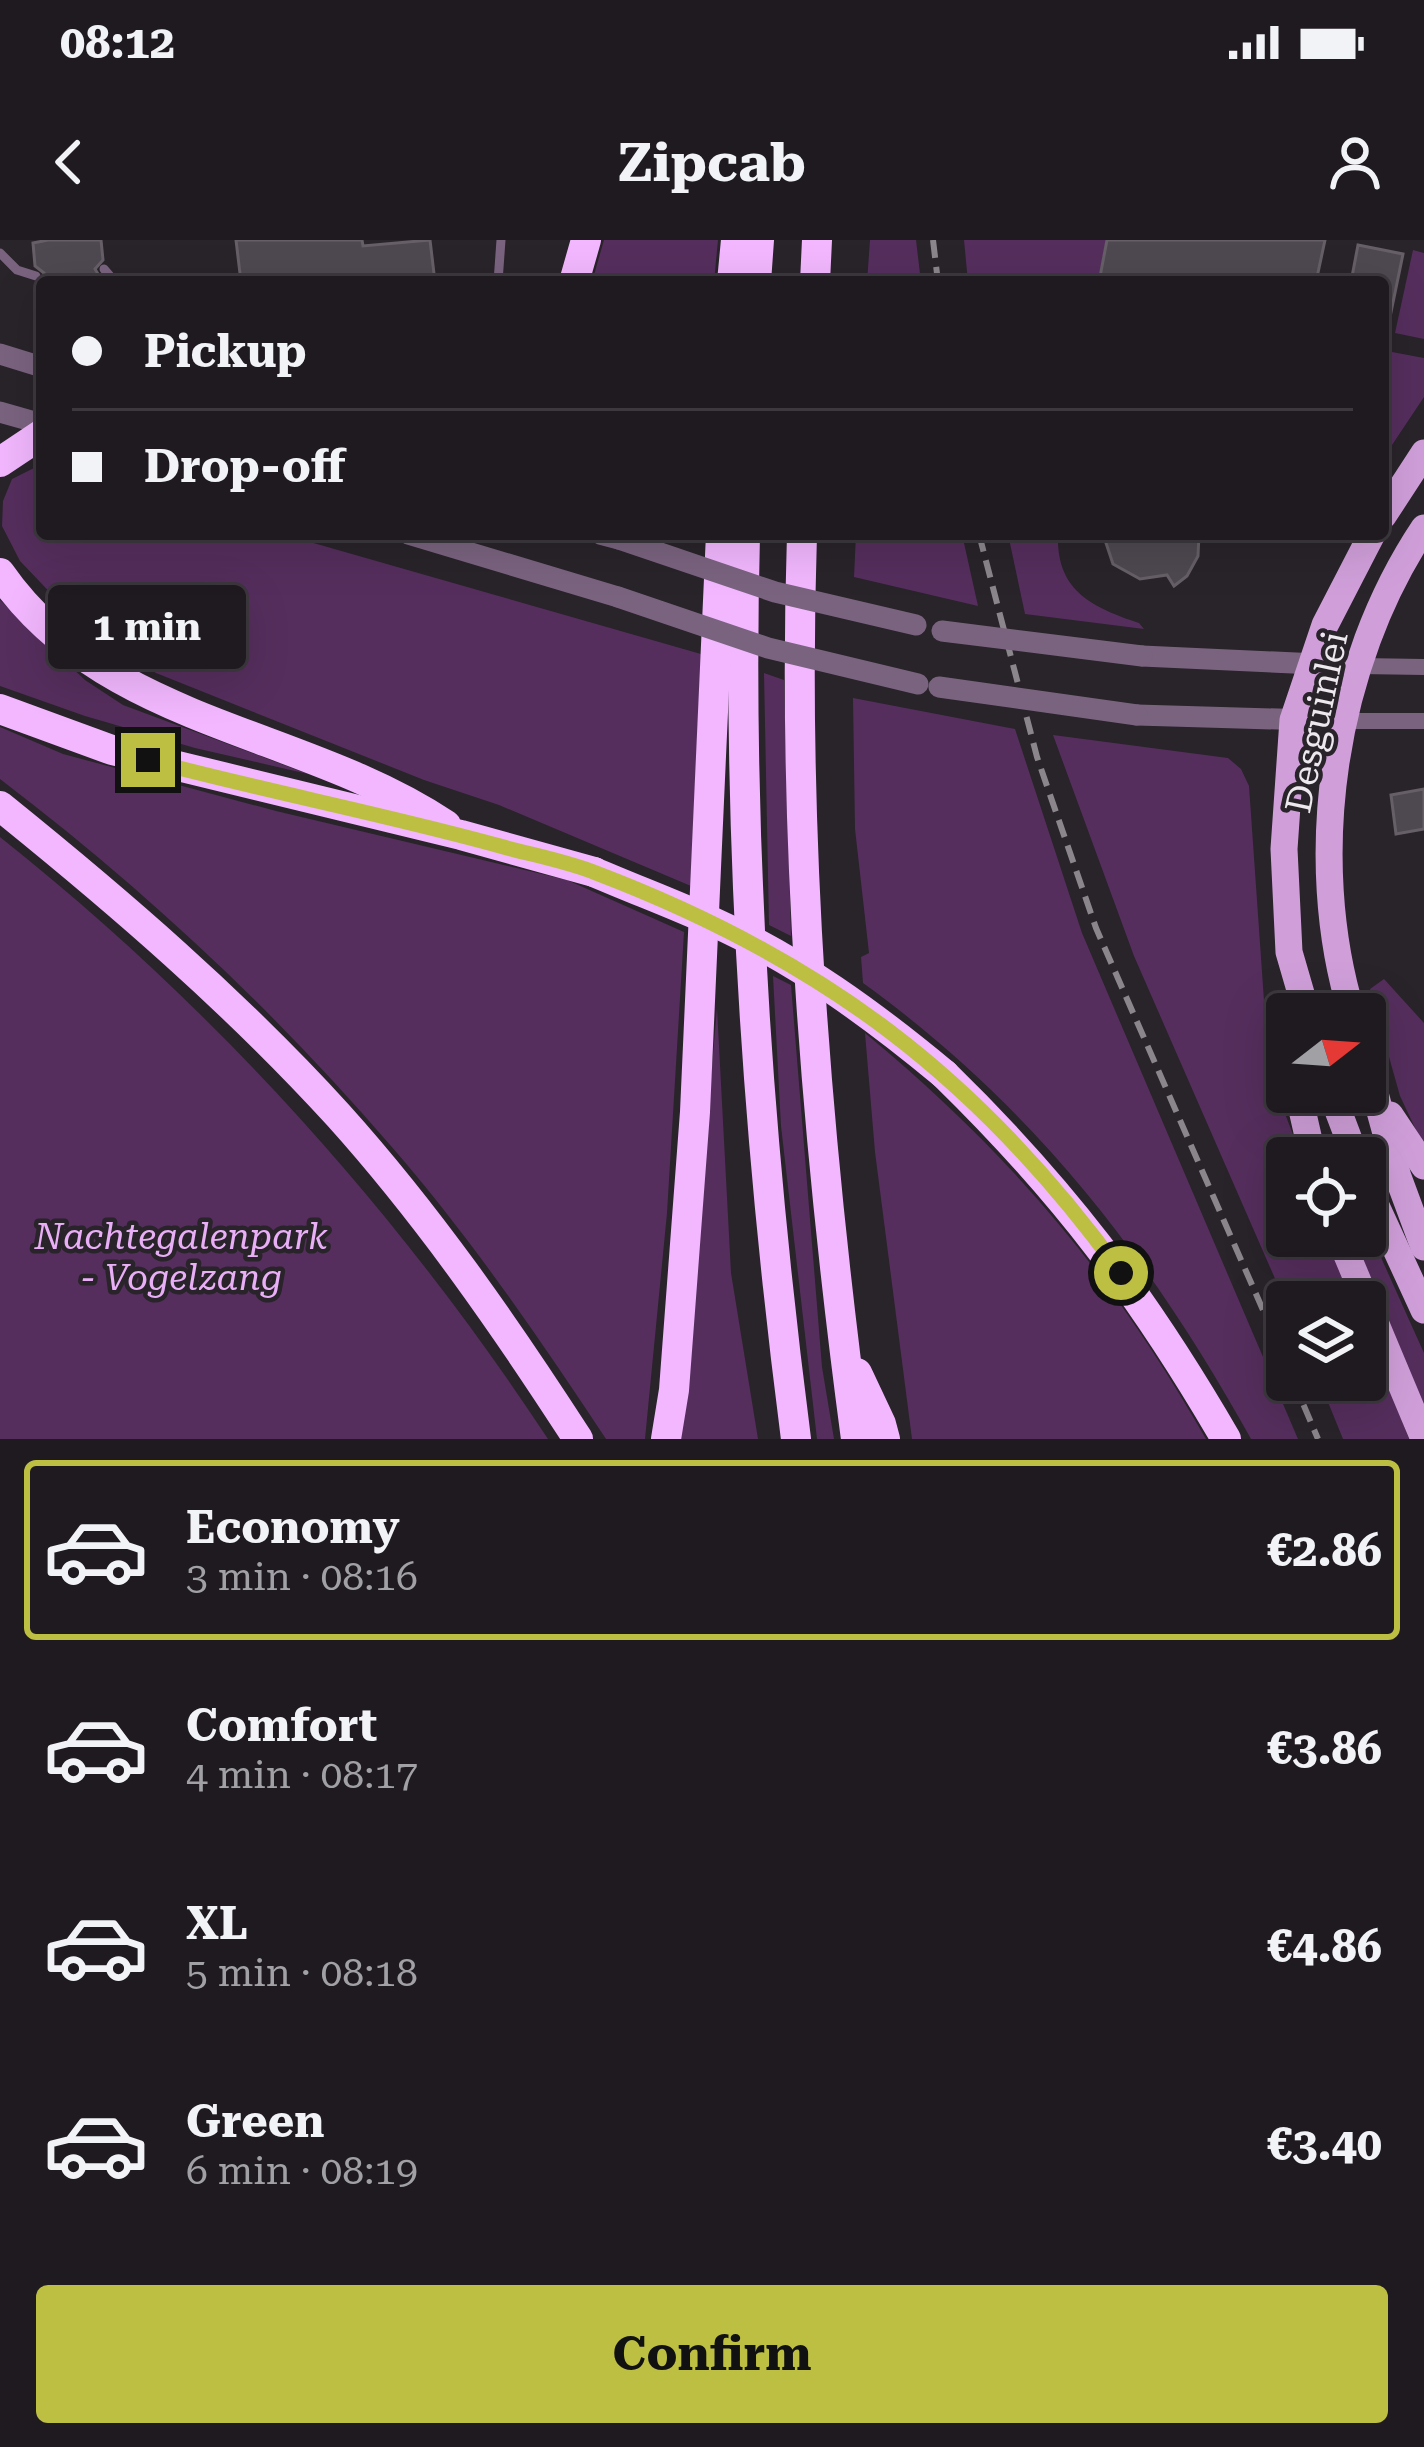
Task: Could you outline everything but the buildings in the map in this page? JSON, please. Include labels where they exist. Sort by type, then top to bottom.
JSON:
[{"type":"highway","points":[[576,276],[586,240]]},
{"type":"highway","points":[[733,276],[736,240]]},
{"type":"highway","points":[[756,276],[759,240]]},
{"type":"highway","points":[[815,276],[818,240]]},
{"type":"highway","points":[[0,462],[36,438]]},
{"type":"highway","points":[[666,1439],[674,1390],[695,1112],[721,540]]},
{"type":"highway","points":[[745,540],[741,677],[757,1064],[778,1304],[796,1439]]},
{"type":"highway","points":[[802,540],[800,691],[810,999],[824,1177],[856,1439]]},
{"type":"highway","points":[[0,573],[49,628],[109,675],[169,705],[405,797],[461,835]]},
{"type":"highway","points":[[0,709],[130,755],[594,872],[714,922],[781,957],[874,1016],[1002,1130],[1094,1236],[1148,1310],[1226,1439]]},
{"type":"highway","points":[[0,806],[220,994],[339,1117],[485,1299],[578,1439]]},
{"type":"highway","points":[[843,1345],[884,1439]]},
{"type":"main road","points":[[1389,507],[1424,453]]},
{"type":"main road","name":"Desguinlei","points":[[1349,993],[1328,869],[1333,782],[1360,666],[1389,586],[1424,528]]},
{"type":"main road","name":"Desguinlei","points":[[1301,993],[1289,952],[1284,849],[1293,720],[1330,613],[1369,540]]},
{"type":"main road","points":[[1288,993],[1289,952]]},
{"type":"main road","points":[[1386,1110],[1424,1166]]},
{"type":"main road","points":[[1381,1113],[1424,1247]]},
{"type":"main road","points":[[1386,1228],[1424,1310]]},
{"type":"main road","points":[[1348,1257],[1424,1439]]},
{"type":"street","points":[[0,354],[36,365]]},
{"type":"street","points":[[0,412],[36,422]]},
{"type":"street","points":[[428,540],[618,597],[768,649],[918,684],[1137,715],[1424,721]]},
{"type":"street","points":[[493,560],[498,540]]},
{"type":"street","points":[[618,540],[776,592],[916,626],[1035,645],[1142,656],[1424,667]]},
{"type":"lane","points":[[499,276],[502,240]]},
{"type":"lane","points":[[0,253],[17,270],[36,276]]},
{"type":"lane","points":[[104,269],[110,276]]},
{"type":"green space","points":[[604,240],[718,240],[715,276],[594,276]]},
{"type":"green space","points":[[870,240],[916,240],[920,276],[867,276]]},
{"type":"green space","points":[[964,240],[1106,240],[1099,276],[967,276]]},
{"type":"green space","points":[[1413,250],[1424,253],[1424,339],[1395,333]]},
{"type":"green space","points":[[1392,352],[1424,358],[1424,397],[1389,450]]},
{"type":"green space","points":[[36,467],[36,540],[303,540],[701,654],[691,886],[499,805],[424,780],[156,673],[83,627],[20,561],[2,526],[3,501],[12,479]]},
{"type":"green space","points":[[856,540],[963,540],[978,606],[854,577]]},
{"type":"green space","points":[[1009,540],[1058,540],[1063,570],[1080,594],[1144,629],[1025,614]]},
{"type":"green space","points":[[0,600],[85,680],[123,705],[308,774],[195,748],[0,686]]},
{"type":"green space","points":[[764,673],[784,680],[791,936],[769,925]]},
{"type":"green space","points":[[853,698],[1015,729],[1082,933],[1266,1364],[1266,1401],[1282,1401],[1298,1439],[1251,1439],[1172,1308],[1083,1189],[981,1081],[863,983],[861,957],[869,953],[855,829]]},
{"type":"green space","points":[[0,727],[63,754],[276,811],[567,880],[684,932],[667,1213],[645,1439],[606,1439],[449,1216],[301,1046],[155,907],[0,779]]},
{"type":"green space","points":[[1053,735],[1228,758],[1241,769],[1249,786],[1266,1029],[1266,1113],[1285,1113],[1294,1137],[1266,1137],[1266,1257],[1340,1257],[1349,1281],[1276,1281],[1134,956]]},
{"type":"green space","name":"Nachtegalenpark - Vogelzang","points":[[0,837],[155,971],[298,1116],[429,1273],[548,1439],[0,1439]]},
{"type":"green space","points":[[773,976],[791,985],[822,1367],[834,1439],[817,1439],[781,1126]]},
{"type":"green space","points":[[1384,979],[1424,1023],[1424,1147],[1400,1096],[1386,1046],[1386,993],[1371,993]]},
{"type":"green space","points":[[717,1008],[731,1273],[758,1439],[680,1439]]},
{"type":"green space","points":[[865,1033],[967,1125],[1055,1219],[1133,1322],[1206,1439],[912,1439],[875,1152]]},
{"type":"green space","points":[[1359,1257],[1381,1257],[1424,1353],[1424,1416],[1386,1324],[1386,1281],[1368,1281]]},
{"type":"green space","points":[[1386,1378],[1409,1439],[1343,1439],[1328,1401],[1386,1401]]},
{"type":"railway","points":[[933,240],[937,276]]},
{"type":"railway","points":[[981,540],[1037,757],[1096,928],[1266,1317]]},
{"type":"railway","points":[[1302,1401],[1318,1439]]},
{"type":"route","points":[[148,760],[594,872],[714,922],[781,957],[874,1016],[944,1074],[1048,1180],[1121,1273]]}]
